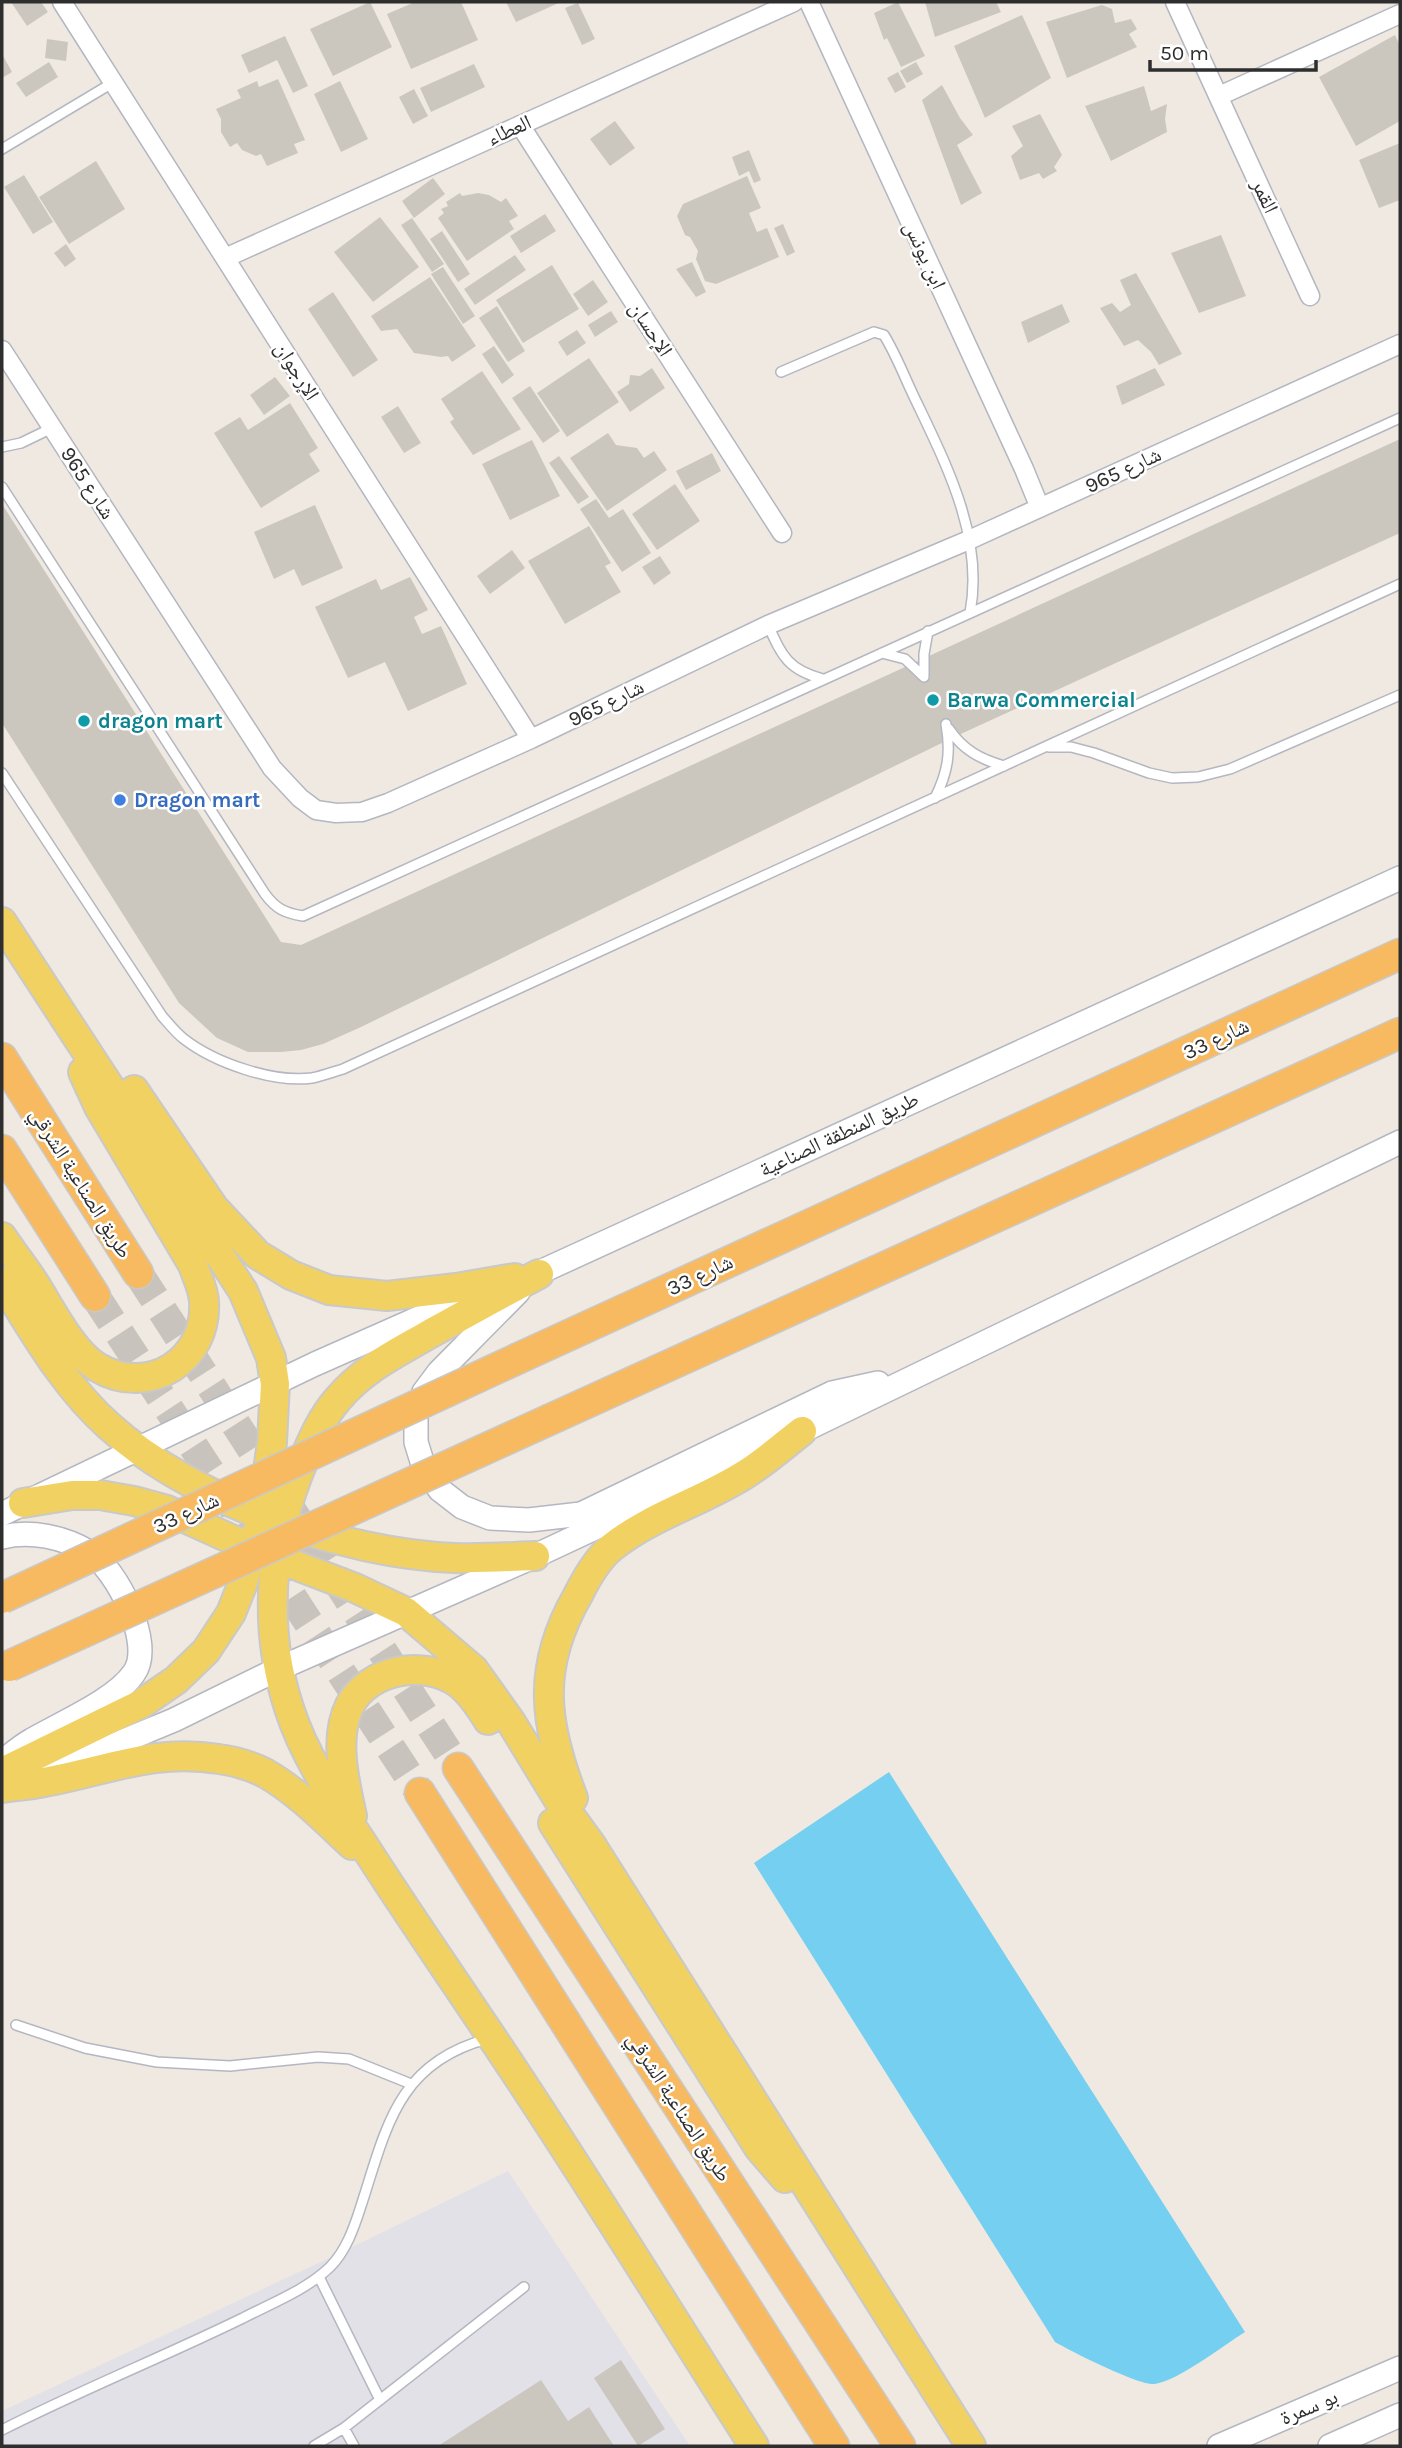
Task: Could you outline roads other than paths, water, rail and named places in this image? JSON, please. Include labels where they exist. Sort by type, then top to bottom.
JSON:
[{"type":"highway","name":"شارع 33","points":[[2,1598],[1400,954]]},
{"type":"highway","points":[[6,1667],[1400,1033]]},
{"type":"highway","name":"طريق الصناعية الشرقي","points":[[2,1058],[138,1273]]},
{"type":"highway","points":[[2,1150],[95,1296]]},
{"type":"highway","name":"طريق الصناعية الشرقي","points":[[458,1768],[900,2446]]},
{"type":"highway","points":[[420,1793],[834,2446]]},
{"type":"main road","points":[[2,922],[243,1291],[271,1358],[275,1384],[272,1518],[263,1553],[243,1583],[232,1613],[206,1651],[176,1680],[141,1704],[2,1772]]},
{"type":"main road","points":[[42,984],[134,1090],[222,1218],[258,1255],[290,1275],[329,1290],[387,1296],[456,1288],[538,1273]]},
{"type":"main road","points":[[2,1237],[64,1330],[95,1366],[115,1376],[147,1377],[166,1371],[189,1354],[199,1336],[203,1319],[204,1300],[201,1285],[192,1265],[99,1107],[42,984]]},
{"type":"main road","points":[[272,1518],[298,1475],[322,1421],[338,1399],[367,1370],[396,1351],[538,1273]]},
{"type":"main road","points":[[2,1281],[63,1375],[109,1426],[176,1475],[213,1494],[272,1518],[371,1548],[455,1558],[534,1556]]},
{"type":"main road","points":[[592,1846],[559,1760],[549,1718],[550,1676],[556,1646],[568,1612],[586,1580],[610,1548],[654,1521],[747,1474],[802,1431]]},
{"type":"main road","points":[[12,1509],[72,1495],[100,1495],[167,1510],[406,1612],[474,1670],[506,1713],[558,1799],[592,1846],[966,2437]]},
{"type":"main road","points":[[263,1553],[278,1669],[289,1709],[321,1777],[379,1870],[493,2037],[754,2446]]},
{"type":"main road","points":[[355,1833],[342,1753],[343,1728],[349,1707],[362,1688],[380,1676],[405,1670],[426,1671],[457,1683],[481,1710],[759,2148],[841,2240]]},
{"type":"main road","points":[[2,1788],[45,1782],[123,1762],[160,1756],[197,1755],[232,1761],[262,1772],[292,1790],[379,1870]]},
{"type":"street","name":"الإرجوان","points":[[62,2],[531,739]]},
{"type":"street","name":"العطاء","points":[[225,258],[794,2]]},
{"type":"street","name":"ابن يونس","points":[[808,2],[1019,457],[1040,508]]},
{"type":"street","name":"القمر","points":[[1175,2],[1310,296]]},
{"type":"street","points":[[1219,96],[1400,14]]},
{"type":"street","name":"الإحسان","points":[[520,125],[782,533]]},
{"type":"street","name":"شارع 965","points":[[2,350],[272,768],[300,799],[316,810],[337,813],[362,812],[531,739],[768,625],[969,540],[1400,344]]},
{"type":"street","name":"طريق المنطقة الصناعية","points":[[275,1384],[419,1318],[538,1273],[1400,877]]},
{"type":"street","points":[[2,1780],[104,1749],[174,1720],[278,1669],[534,1556],[802,1431],[1400,1142]]},
{"type":"street","points":[[538,1273],[439,1372],[424,1392],[416,1414],[416,1442],[424,1468],[440,1490],[462,1507],[490,1518],[530,1520],[581,1514],[832,1393],[913,1376]]},
{"type":"street","points":[[12,1509],[275,1384]]},
{"type":"street","points":[[2,1537],[40,1535],[67,1541],[92,1554],[130,1603],[139,1636],[140,1659],[135,1672],[103,1700],[28,1742],[2,1762]]},
{"type":"street","name":"بو سمرة","points":[[1219,2446],[1400,2368]]},
{"type":"street","name":"بو سمرة","points":[[1330,2446],[1400,2415]]},
{"type":"street","points":[[966,2437],[987,2446]]},
{"type":"lane","points":[[2,149],[114,82]]},
{"type":"lane","points":[[781,372],[874,332],[884,335],[954,481],[969,540],[974,576],[970,613]]},
{"type":"lane","points":[[2,487],[265,894],[273,905],[286,914],[303,916],[1400,418]]},
{"type":"lane","points":[[2,447],[21,443],[52,428]]},
{"type":"lane","points":[[2,774],[162,1016],[183,1038],[205,1053],[233,1064],[289,1079],[313,1078],[343,1069],[1400,584]]},
{"type":"lane","points":[[768,625],[786,660],[806,675],[823,679]]},
{"type":"lane","points":[[880,653],[905,659],[925,677],[924,653],[929,631]]},
{"type":"lane","points":[[1047,747],[1071,747],[1172,778],[1198,777],[1230,769],[1400,695]]},
{"type":"lane","points":[[935,798],[949,762],[946,724],[956,739],[970,752],[986,761],[1004,766]]},
{"type":"lane","points":[[16,2025],[85,2049],[157,2062],[230,2066],[318,2057],[342,2058],[364,2063],[411,2084]]},
{"type":"lane","points":[[2,2430],[210,2334],[319,2277],[342,2252],[354,2228],[387,2125],[411,2084],[428,2068],[453,2052],[493,2037]]},
{"type":"lane","points":[[319,2277],[380,2400]]},
{"type":"lane","points":[[314,2446],[344,2428],[524,2287]]},
{"type":"lane","points":[[344,2428],[354,2446]]},
{"type":"water","points":[[889,1772],[1245,2332],[1177,2376],[1155,2384],[1135,2380],[1055,2342],[754,1863]]},
{"type":"tunnel","points":[[138,1273],[458,1768]]},
{"type":"tunnel","points":[[95,1296],[420,1793]]},
{"type":"place","name":"Barwa Commercial","points":[[933,700]]},
{"type":"place","name":"dragon mart","points":[[84,721]]},
{"type":"place","name":"Dragon mart","points":[[120,800]]}]
